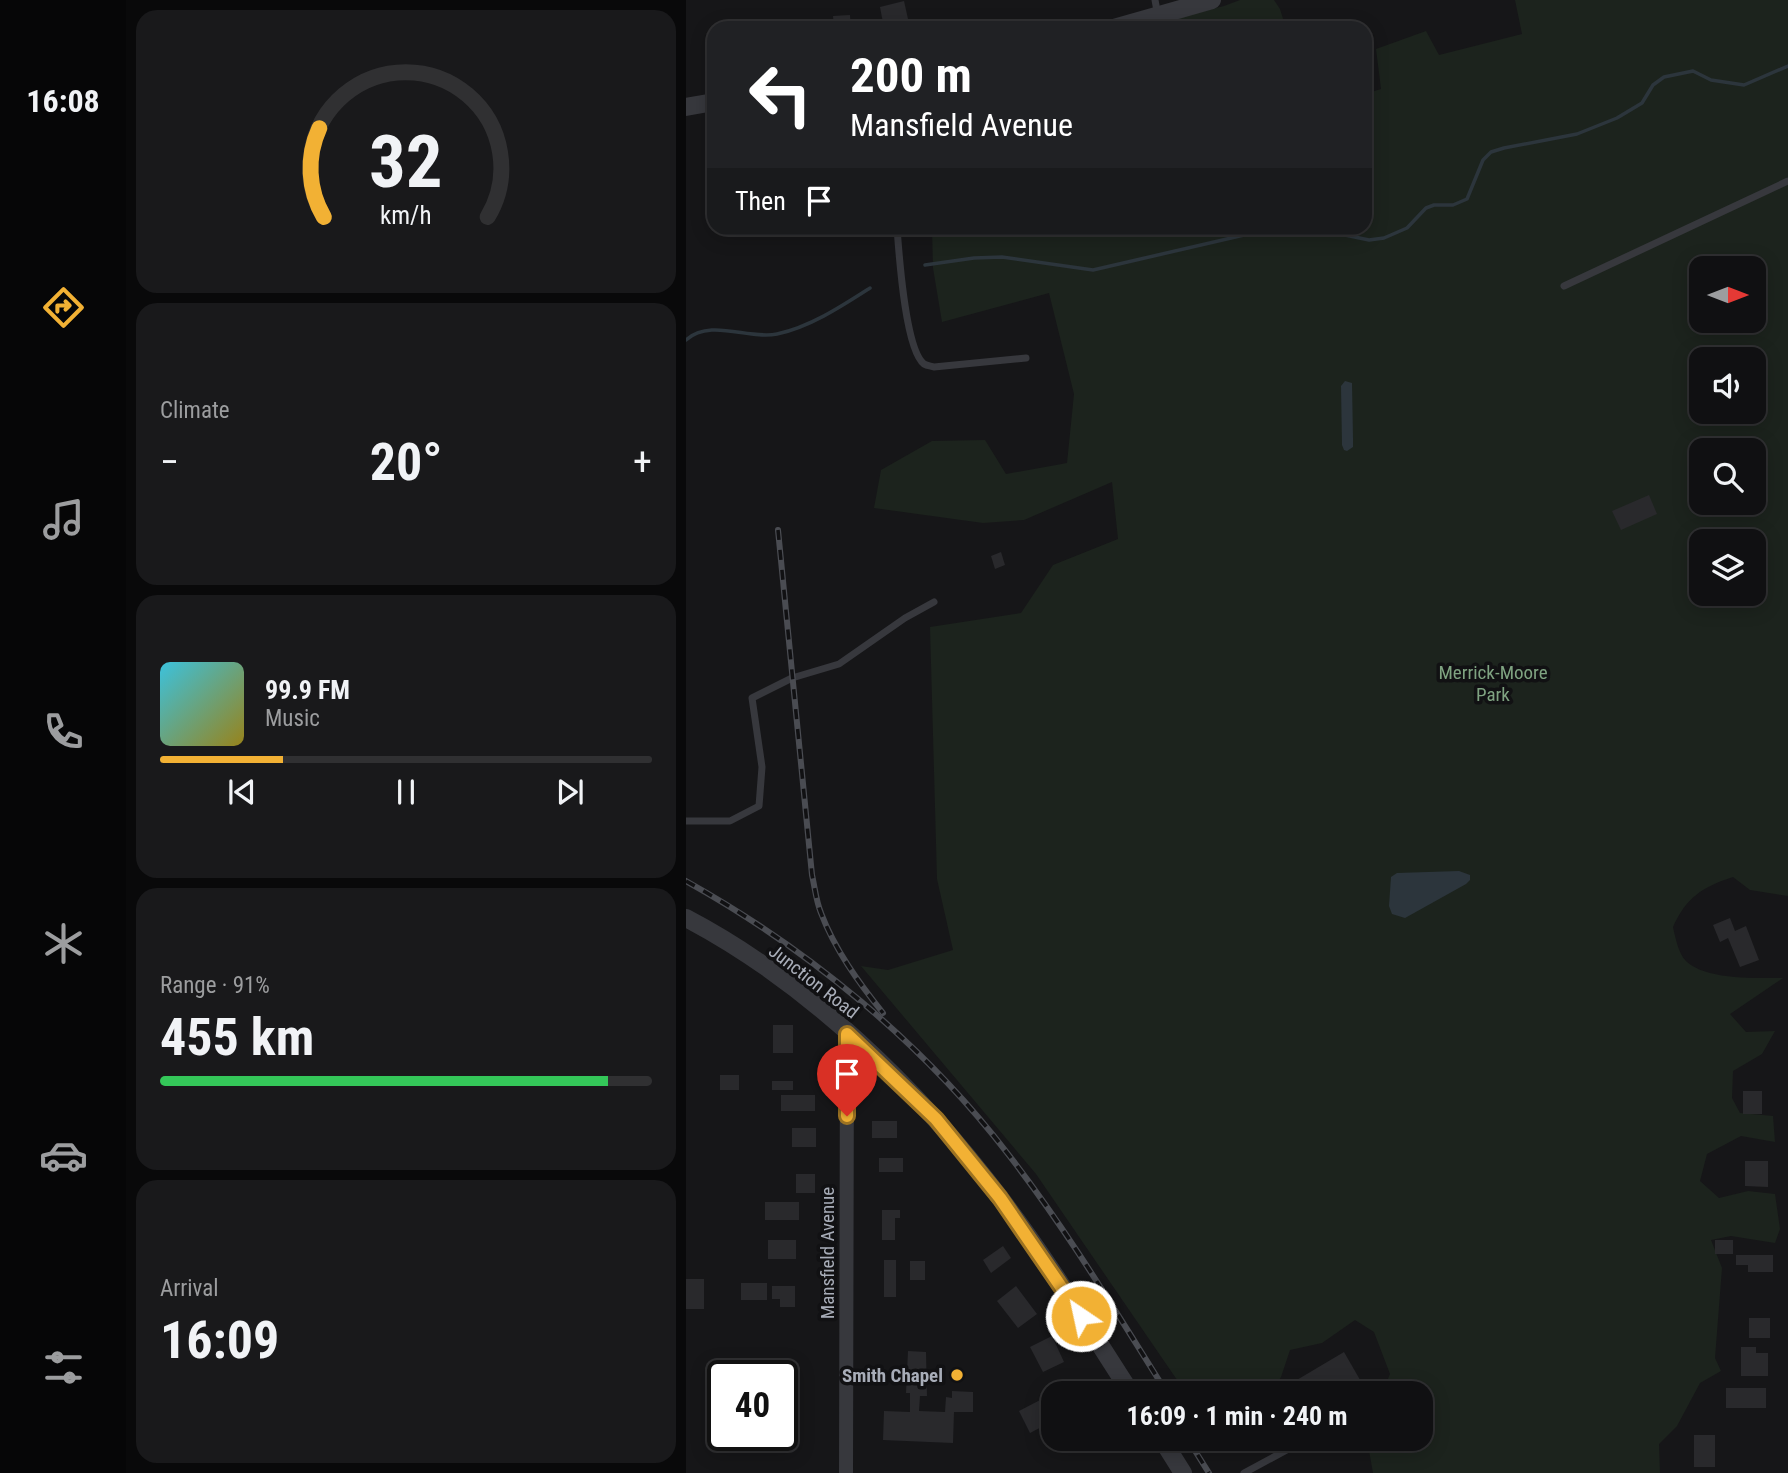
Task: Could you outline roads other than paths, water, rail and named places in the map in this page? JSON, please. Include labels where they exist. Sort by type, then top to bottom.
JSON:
[{"type":"street","points":[[1145,21],[1157,8],[1212,0]]},
{"type":"street","points":[[686,107],[707,103]]},
{"type":"street","name":"Junction Road","points":[[686,918],[782,979],[847,1034],[936,1119],[1000,1198],[1123,1381]]},
{"type":"street","name":"Mansfield Avenue","points":[[846,1473],[847,1034]]},
{"type":"street","points":[[1169,1451],[1183,1473]]},
{"type":"lane","points":[[1564,286],[1788,181]]},
{"type":"lane","points":[[898,235],[907,321],[916,351],[923,363],[934,367],[1026,358]]},
{"type":"lane","points":[[686,821],[730,821],[759,806],[762,767],[752,698],[792,678],[839,664],[905,618],[934,602]]},
{"type":"lane","points":[[1244,1473],[1285,1451]]},
{"type":"waterway","points":[[1345,235],[1369,240],[1384,238],[1407,228],[1426,208],[1453,205],[1467,199],[1483,160],[1491,152],[1577,134],[1617,118],[1642,103],[1653,85],[1664,77],[1693,71],[1711,80],[1744,85],[1788,66]]},
{"type":"waterway","points":[[925,265],[1002,257],[1093,270],[1244,235]]},
{"type":"waterway","points":[[686,340],[696,334],[718,330],[766,335],[789,331],[825,315],[870,288]]},
{"type":"railway","points":[[778,530],[812,875],[817,899],[840,953],[883,1013]]},
{"type":"railway","points":[[686,881],[776,937],[819,968],[861,1001],[939,1074],[975,1113],[1051,1212],[1159,1381]]},
{"type":"railway","points":[[1195,1451],[1209,1473]]},
{"type":"place","name":"Smith Chapel","points":[[957,1375]]},
{"type":"park label","name":"Merrick-Moore Park","points":[[1493,683]]}]
